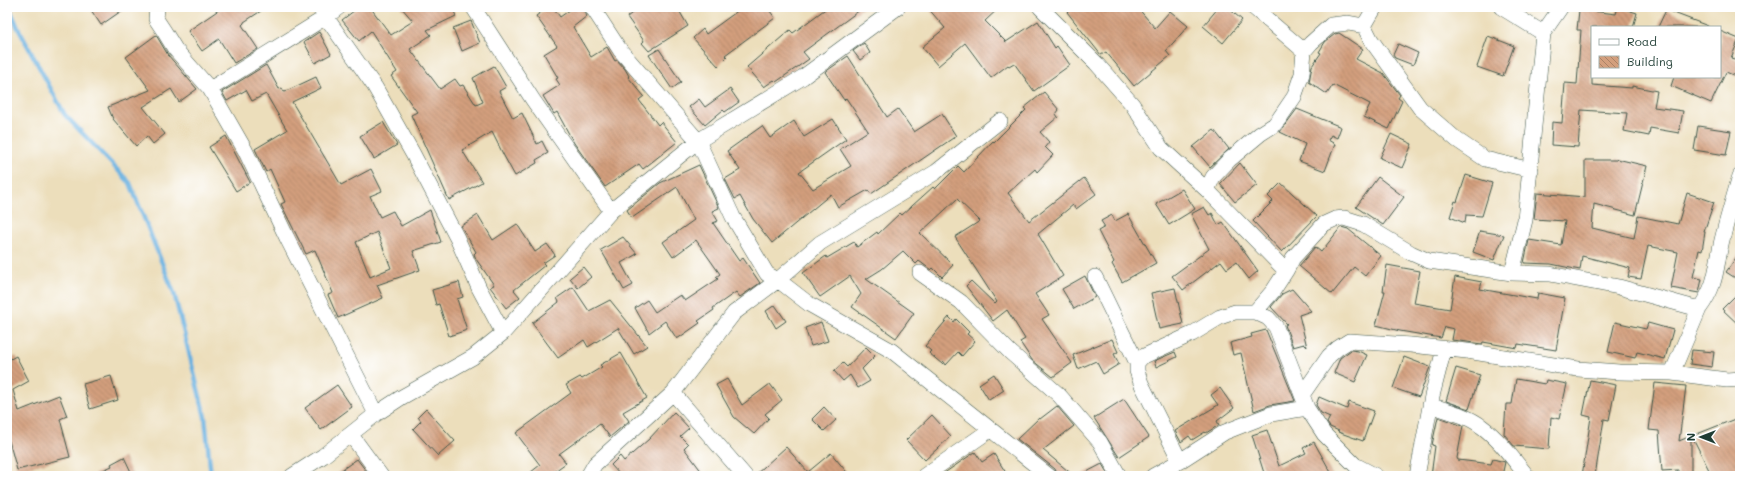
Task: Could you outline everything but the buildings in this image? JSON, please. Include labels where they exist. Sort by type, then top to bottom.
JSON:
[{"type":"street","points":[[157,7],[156,19],[175,49],[210,89],[245,150],[287,238],[376,414]]},
{"type":"street","points":[[210,89],[322,12],[338,7]]},
{"type":"street","points":[[473,7],[533,100],[612,210]]},
{"type":"street","points":[[592,7],[620,50],[698,141],[732,217],[767,274],[778,280],[810,304],[892,352],[1049,476]]},
{"type":"street","points":[[292,476],[323,456],[376,414],[402,397],[473,357],[503,333],[612,210],[698,141],[803,77],[898,7]]},
{"type":"street","points":[[1040,7],[1096,63],[1132,104],[1161,148],[1207,190],[1286,271]]},
{"type":"street","points":[[1253,7],[1304,51]]},
{"type":"street","points":[[1364,26],[1375,7]]},
{"type":"street","points":[[1501,7],[1543,33]]},
{"type":"street","points":[[1512,273],[1524,220],[1531,170],[1543,33],[1561,7]]},
{"type":"street","points":[[322,12],[376,87],[457,238],[479,288],[503,333]]},
{"type":"street","points":[[1207,190],[1213,177],[1228,160],[1260,134],[1274,125],[1279,119],[1294,97],[1302,74],[1304,51],[1331,25],[1348,23],[1364,26]]},
{"type":"street","points":[[1364,26],[1371,40],[1420,108],[1457,140],[1485,159],[1531,170]]},
{"type":"street","points":[[588,476],[595,464],[673,393],[734,313],[778,280],[820,243],[936,172],[1000,121]]},
{"type":"street","points":[[1672,373],[1699,309],[1709,296],[1715,279],[1723,237],[1740,176]]},
{"type":"street","points":[[1255,312],[1273,291],[1293,258],[1324,224],[1335,219],[1344,218],[1363,224],[1411,253],[1429,261],[1512,273],[1550,274],[1619,287],[1699,309]]},
{"type":"street","points":[[920,273],[961,302],[1010,352],[1059,395],[1100,442],[1119,476]]},
{"type":"street","points":[[1096,277],[1137,363],[1137,371],[1141,383],[1180,461]]},
{"type":"street","points":[[1137,363],[1142,357],[1192,334],[1220,317],[1235,312],[1255,312],[1268,318],[1276,327],[1304,401],[1324,434],[1356,465],[1376,476]]},
{"type":"street","points":[[1153,476],[1180,461],[1225,432],[1304,401],[1328,356],[1349,341],[1444,348],[1578,369],[1619,372],[1672,373],[1728,380],[1740,379]]},
{"type":"street","points":[[1416,476],[1430,405],[1444,348]]},
{"type":"street","points":[[673,393],[745,476]]},
{"type":"street","points":[[1430,405],[1465,417],[1481,426],[1509,454],[1527,476]]},
{"type":"street","points":[[924,476],[990,430]]},
{"type":"street","points":[[350,435],[381,476]]},
{"type":"waterway","points":[[9,7],[18,28],[65,115],[130,183],[174,293],[205,417],[211,476]]}]
